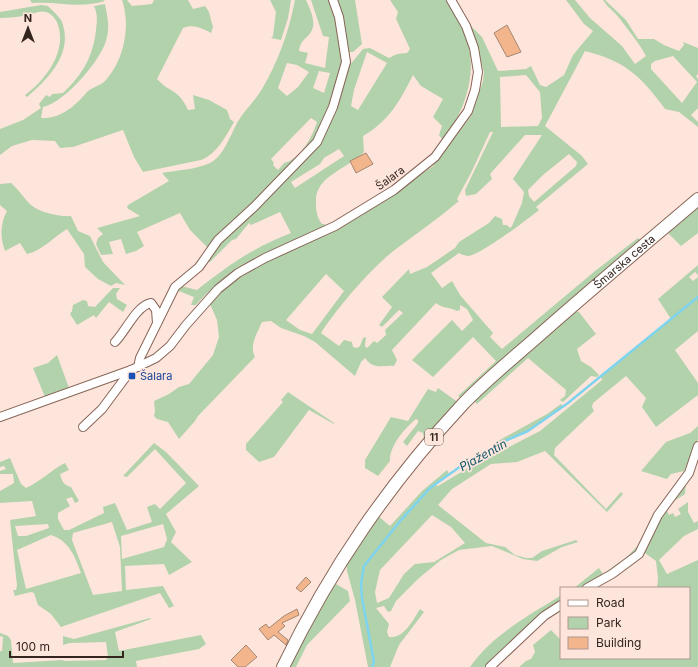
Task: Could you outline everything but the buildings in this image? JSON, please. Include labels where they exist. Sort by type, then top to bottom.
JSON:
[{"type":"main road","name":"Šmarska cesta","points":[[283,667],[315,603],[348,548],[392,487],[464,403],[550,325],[698,199]]},
{"type":"street","points":[[83,426],[102,409],[134,369],[170,293],[175,286],[199,267],[218,240],[254,207],[316,142],[333,107],[346,62],[339,17],[333,0]]},
{"type":"street","name":"Šalara","points":[[0,417],[134,369],[156,358],[170,346],[186,325],[218,289],[238,273],[265,258],[335,226],[394,190],[435,157],[468,111],[475,90],[478,72],[474,48],[466,26],[451,0]]},
{"type":"street","points":[[114,342],[128,326],[137,312],[146,304],[151,303],[156,310],[157,323]]},
{"type":"street","points":[[589,587],[612,574],[639,554],[658,515],[689,473],[698,446]]},
{"type":"street","points":[[490,667],[544,616],[560,606]]},
{"type":"green space","points":[[30,0],[105,1],[78,5],[32,3]]},
{"type":"green space","points":[[122,0],[127,0],[132,6],[152,4],[154,0],[188,0],[193,9],[205,6],[209,12],[213,27],[211,33],[200,28],[183,28],[157,79],[181,98],[188,110],[195,109],[193,95],[209,100],[227,110],[230,119],[234,122],[220,144],[212,154],[201,160],[143,172],[134,157],[123,130],[73,147],[60,148],[55,141],[32,140],[12,146],[0,155],[0,129],[23,120],[41,108],[39,104],[46,95],[50,97],[52,94],[63,93],[81,72],[90,57],[95,40],[97,18],[94,6],[105,4],[108,20],[108,33],[104,46],[91,68],[71,89],[52,104],[43,107],[41,118],[48,118],[67,111],[89,90],[103,83],[112,73],[121,53],[126,32],[125,10]]},
{"type":"green space","points":[[270,0],[291,0],[288,18],[281,40],[271,38],[273,36],[276,12]]},
{"type":"green space","points":[[295,0],[306,0],[312,15],[313,26],[310,33],[301,44],[299,51],[308,53],[305,63],[325,68],[329,37],[323,36],[311,0],[331,0],[336,11],[343,65],[340,81],[312,146],[208,248],[190,230],[180,213],[137,232],[144,246],[136,251],[126,254],[121,239],[109,242],[113,254],[101,255],[96,244],[98,238],[103,234],[97,228],[140,216],[127,208],[128,205],[169,181],[162,173],[204,165],[215,160],[219,156],[226,146],[237,123],[268,79],[282,46],[293,12]],"holes":[[[287,63],[297,65],[309,72],[298,87],[287,96],[278,88]],[[319,71],[330,73],[324,93],[313,88]],[[311,118],[317,122],[309,141],[296,157],[284,163],[278,170],[273,165],[274,163],[271,159]]]},
{"type":"green space","points":[[337,0],[355,0],[362,44],[353,52],[349,52],[347,50],[343,18]]},
{"type":"green space","points":[[390,0],[446,0],[465,35],[471,68],[469,81],[462,108],[450,129],[442,139],[439,135],[442,126],[433,117],[443,99],[421,86],[413,75],[393,110],[380,124],[363,136],[364,152],[326,179],[320,186],[317,194],[316,209],[320,221],[322,224],[325,224],[324,227],[272,250],[239,268],[210,291],[196,305],[191,305],[194,297],[176,290],[181,286],[197,290],[220,272],[252,251],[291,233],[280,212],[251,225],[249,223],[236,239],[232,240],[210,262],[206,263],[223,240],[309,154],[349,66],[363,49],[370,48],[389,58],[397,54],[407,53],[410,49],[396,19],[398,12]],"holes":[[[367,52],[387,63],[358,110],[351,106],[354,90]],[[339,149],[344,156],[295,188],[291,182],[320,164],[324,158]]]},
{"type":"green space","points":[[566,0],[575,0],[590,18],[622,46],[635,64],[646,56],[620,19],[603,0],[605,0],[626,20],[638,39],[654,39],[679,51],[684,45],[683,42],[698,48],[698,74],[696,76],[698,79],[698,108],[691,115],[698,122],[698,127],[679,112],[665,109],[648,87],[631,71],[611,60],[585,51],[545,126],[582,156],[588,164],[536,207],[539,210],[504,236],[474,254],[467,256],[459,253],[431,273],[442,288],[452,281],[460,295],[493,333],[490,337],[502,349],[595,271],[638,238],[642,241],[462,399],[458,396],[496,361],[473,337],[433,377],[412,360],[452,320],[462,331],[473,320],[467,309],[460,305],[460,310],[457,311],[440,306],[436,303],[392,350],[397,360],[394,366],[375,366],[368,362],[365,358],[361,362],[355,376],[315,342],[304,336],[281,328],[271,321],[262,322],[253,344],[253,353],[255,357],[198,416],[179,439],[168,422],[157,419],[154,416],[154,401],[169,394],[179,387],[189,384],[213,355],[219,337],[217,320],[209,302],[237,279],[268,260],[321,237],[359,217],[433,166],[471,116],[483,81],[484,72],[471,26],[482,37],[498,71],[526,69],[531,66],[540,85],[546,87],[564,75],[573,55],[593,31],[584,24]],"holes":[[[673,56],[697,82],[682,103],[651,69],[651,64],[655,61]],[[526,75],[540,92],[542,118],[538,126],[501,127],[500,77]],[[490,132],[493,132],[465,190],[466,196],[476,194],[492,179],[490,174],[525,135],[542,135],[513,179],[524,192],[522,203],[510,228],[507,225],[503,225],[502,219],[495,216],[489,223],[459,242],[455,248],[427,267],[410,274],[409,269],[382,297],[392,307],[379,325],[382,327],[399,310],[403,313],[385,330],[386,335],[377,343],[374,341],[367,348],[365,346],[366,337],[363,338],[360,346],[357,348],[353,347],[352,342],[344,340],[339,346],[321,333],[345,300],[376,266],[459,201],[457,200]],[[569,154],[577,162],[576,166],[534,202],[529,196],[528,190],[543,175]],[[326,274],[344,291],[312,334],[300,330],[286,320]]]},
{"type":"green space","points":[[41,5],[48,6],[61,20],[65,36],[64,46],[56,66],[43,82],[27,97],[25,95],[33,89],[47,73],[57,55],[60,45],[60,35],[57,23],[52,15],[41,11],[30,15],[10,18],[0,18],[0,12]]},
{"type":"green space","points":[[11,183],[33,207],[43,212],[55,215],[71,216],[78,231],[90,236],[103,262],[125,285],[116,283],[111,286],[98,279],[85,267],[84,254],[67,229],[42,247],[27,254],[20,243],[5,251],[2,241],[2,231],[3,221],[7,211],[0,205],[0,184]]},
{"type":"green space","points":[[698,205],[698,233],[681,246],[668,233]]},
{"type":"green space","points":[[698,265],[698,275],[695,272],[689,277],[693,281],[698,277],[698,331],[675,350],[698,383],[698,395],[656,427],[642,407],[646,398],[626,376],[593,403],[592,407],[594,411],[555,448],[554,455],[606,509],[621,492],[623,494],[607,512],[545,451],[517,462],[491,464],[452,489],[438,505],[486,543],[505,547],[515,555],[532,558],[542,551],[576,540],[578,542],[562,547],[537,561],[523,559],[492,546],[459,550],[441,560],[419,578],[396,601],[391,611],[388,612],[384,606],[376,608],[389,624],[387,632],[389,637],[394,637],[404,632],[420,609],[424,612],[399,645],[390,667],[368,667],[346,562],[377,515],[390,526],[422,491],[447,470],[449,474],[435,485],[438,486],[468,468],[540,431],[602,380],[601,377],[671,319],[658,299]],"holes":[[[432,515],[451,527],[465,543],[434,562],[415,564],[404,574],[389,598],[377,603],[375,592],[380,570]]]},
{"type":"green space","points":[[113,288],[120,288],[116,294],[117,299],[127,305],[123,312],[109,302],[96,318],[94,315],[77,325],[70,314],[73,305],[83,300],[87,301],[88,306],[95,307]]},
{"type":"green space","points":[[574,311],[579,312],[596,334],[577,349],[581,361],[591,367],[599,375],[597,377],[591,376],[563,402],[560,400],[565,396],[566,390],[528,358],[477,404],[474,401]]},
{"type":"green space","points":[[57,355],[69,388],[45,397],[33,368],[48,363]]},
{"type":"green space","points":[[438,388],[459,403],[424,440],[423,433],[418,431],[407,446],[403,442],[418,423],[418,420],[416,419],[398,438],[392,449],[390,461],[378,476],[365,468],[365,460],[391,417],[408,421],[428,389],[436,392]]},
{"type":"green space","points":[[288,392],[334,424],[309,410],[274,457],[259,462],[246,450],[246,444],[283,402],[281,400]]},
{"type":"green space","points":[[561,404],[563,407],[537,425],[501,445],[496,442],[547,414]]},
{"type":"green space","points":[[698,426],[698,439],[684,471],[671,474],[667,479],[641,471],[666,442],[690,433]]},
{"type":"green space","points":[[154,443],[166,452],[199,486],[166,514],[176,532],[171,542],[192,562],[169,575],[164,564],[125,566],[126,590],[163,586],[174,606],[169,608],[160,593],[61,627],[51,614],[38,605],[34,593],[31,592],[15,596],[13,590],[16,590],[17,586],[10,520],[36,516],[32,501],[0,503],[0,491],[14,483],[13,474],[0,474],[0,471],[6,469],[4,466],[0,467],[0,462],[10,458],[21,484],[26,488],[65,463],[69,470],[60,474],[61,479],[65,484],[71,487],[79,501],[75,503],[72,497],[66,499],[70,506],[58,513],[58,519],[64,530],[69,530],[104,513],[103,507],[115,503],[127,530],[152,522],[147,507],[155,504],[160,509],[186,483],[155,449],[127,477],[123,476]],"holes":[[[112,522],[120,547],[122,591],[93,595],[72,540],[73,533]],[[48,524],[49,528],[26,536],[18,536],[15,526]],[[163,524],[167,539],[164,547],[122,559],[121,536]],[[51,535],[67,545],[74,555],[81,573],[26,589],[17,550]]]},
{"type":"green space","points":[[686,482],[685,494],[665,507],[669,515],[673,513],[675,517],[681,514],[678,509],[688,502],[688,512],[694,523],[698,521],[698,529],[684,536],[659,560],[667,574],[698,560],[698,667],[519,667],[531,659],[535,652],[533,645],[551,630],[560,639],[560,659],[690,659],[690,587],[657,587],[658,578],[656,561],[645,553],[644,547],[664,506]]},
{"type":"green space","points":[[639,544],[633,555],[585,587],[575,587],[599,568],[603,574],[627,557]]},
{"type":"green space","points":[[336,584],[348,591],[350,601],[307,645],[296,667],[289,667],[332,585]]},
{"type":"green space","points":[[560,596],[560,604],[488,667],[470,667],[489,645],[523,619]]},
{"type":"green space","points":[[150,618],[151,619],[115,632],[119,651],[201,635],[206,644],[199,649],[136,661],[137,667],[0,667],[0,651],[2,651],[3,637],[0,636],[0,633],[8,636],[11,640],[13,663],[63,660],[106,660],[108,657],[106,642],[70,643],[63,645],[63,636],[74,639]]},
{"type":"waterway","name":"Pjažentin","points":[[372,667],[374,662],[362,598],[361,583],[364,566],[401,520],[430,488],[461,466],[488,454],[507,440],[528,431],[568,403],[698,297]]},
{"type":"place","name":"Šalara","points":[[132,376]]}]
